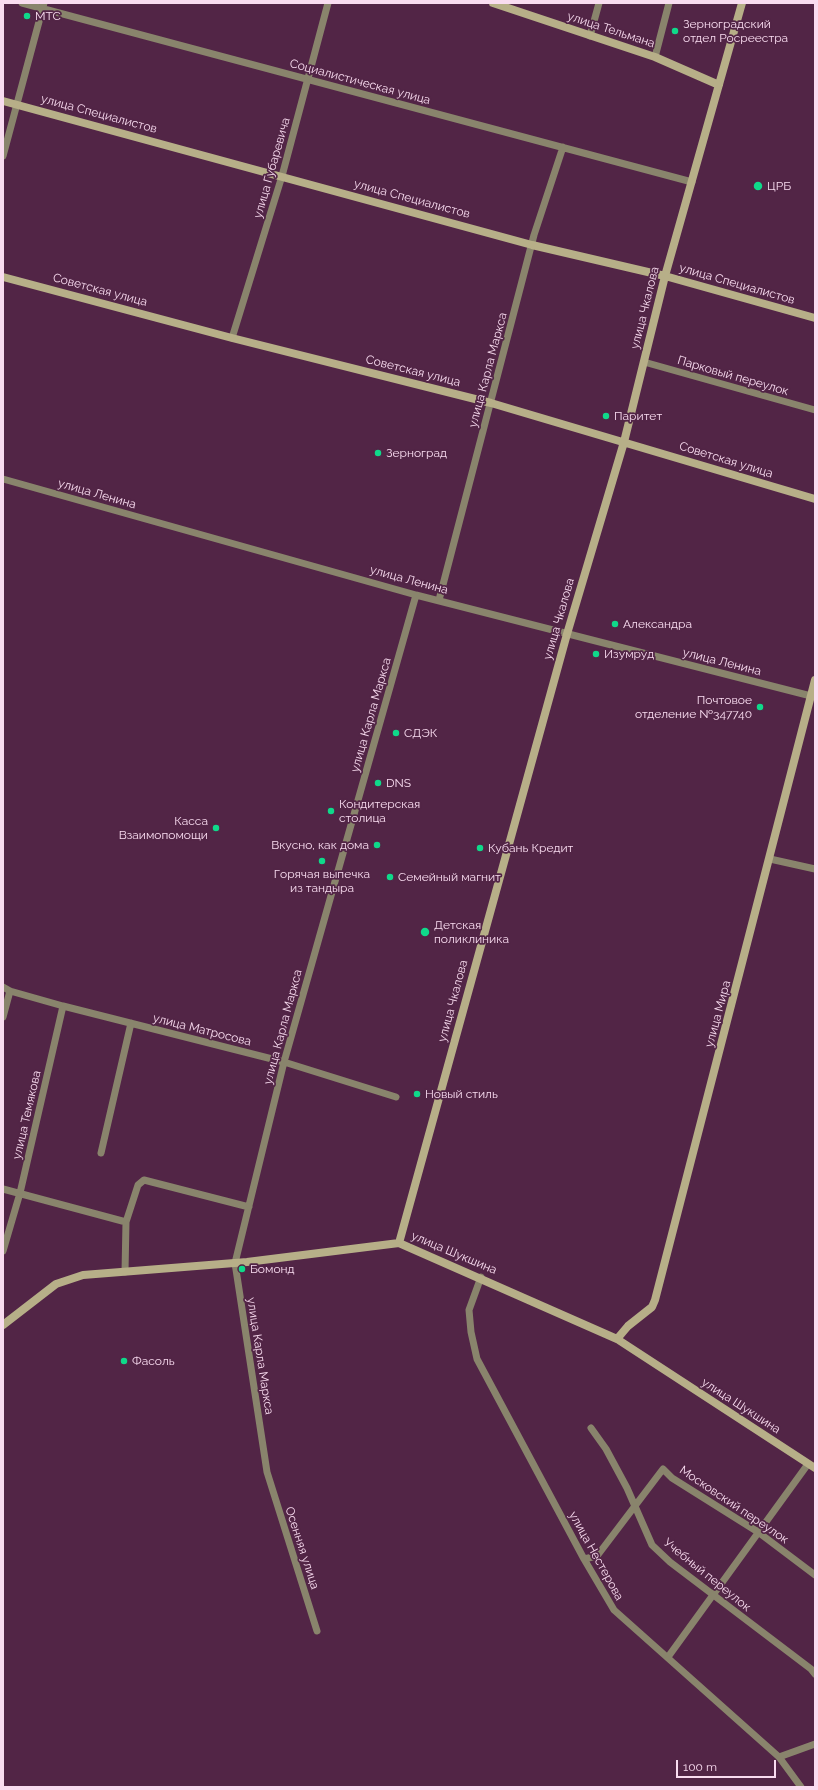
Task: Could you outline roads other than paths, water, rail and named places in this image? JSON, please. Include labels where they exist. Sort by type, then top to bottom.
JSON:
[{"type":"street","name":"Социалистическая улица","points":[[22,3],[43,6],[308,80],[692,182]]},
{"type":"street","name":"улица Губаревича","points":[[232,338],[282,176],[328,3]]},
{"type":"street","name":"улица Тельмана","points":[[493,3],[655,57],[719,85]]},
{"type":"street","points":[[590,36],[599,3]]},
{"type":"street","points":[[655,57],[670,3]]},
{"type":"street","name":"улица Чкалова","points":[[399,1243],[567,634],[624,442],[665,276],[742,3]]},
{"type":"street","points":[[3,156],[43,6]]},
{"type":"street","name":"улица Специалистов","points":[[3,101],[532,245],[665,276],[815,318]]},
{"type":"street","name":"улица Карла Маркса","points":[[439,600],[532,245],[563,147]]},
{"type":"street","name":"Советская улица","points":[[3,277],[232,338],[491,403],[815,499]]},
{"type":"street","name":"Парковый переулок","points":[[644,362],[815,410]]},
{"type":"street","name":"улица Ленина","points":[[3,480],[416,595],[811,696]]},
{"type":"street","name":"улица Карла Маркса","points":[[267,1472],[235,1263],[284,1062],[416,595]]},
{"type":"street","name":"улица Мира","points":[[617,1339],[628,1326],[652,1307],[655,1300],[815,680]]},
{"type":"street","points":[[770,859],[815,869]]},
{"type":"street","name":"улица Матросова","points":[[3,987],[10,991],[63,1006],[284,1062],[396,1097]]},
{"type":"street","points":[[3,1017],[10,991]]},
{"type":"street","name":"улица Темякова","points":[[3,1251],[20,1193],[63,1006]]},
{"type":"street","points":[[101,1153],[131,1023]]},
{"type":"street","points":[[124,1272],[126,1222],[138,1185],[144,1180],[249,1207]]},
{"type":"street","points":[[3,1189],[126,1222]]},
{"type":"street","name":"улица Шукшина","points":[[3,1324],[56,1284],[83,1275],[235,1263],[399,1243],[617,1339],[811,1466]]},
{"type":"street","name":"улица Нестерова","points":[[481,1278],[469,1310],[471,1332],[477,1359],[584,1559],[614,1610],[779,1757],[801,1787]]},
{"type":"street","name":"Учебный переулок","points":[[591,1428],[606,1449],[652,1545],[670,1562],[712,1595],[811,1668],[815,1674]]},
{"type":"street","points":[[668,1657],[758,1532],[811,1466]]},
{"type":"street","name":"Московский переулок","points":[[584,1559],[597,1556],[663,1469],[672,1478],[758,1532],[815,1575]]},
{"type":"street","name":"Осенняя улица","points":[[267,1472],[317,1631]]},
{"type":"street","points":[[779,1757],[815,1744]]},
{"type":"place","name":"МТС","points":[[27,16]]},
{"type":"place","name":"Зерноградский отдел Росреестра","points":[[675,31]]},
{"type":"place","name":"ЦРБ","points":[[758,186]]},
{"type":"place","name":"Паритет","points":[[606,416]]},
{"type":"place","name":"Зерноград","points":[[378,453]]},
{"type":"place","name":"Александра","points":[[615,624]]},
{"type":"place","name":"Изумруд","points":[[596,654]]},
{"type":"place","name":"Почтовое отделение №347740","points":[[760,707]]},
{"type":"place","name":"СДЭК","points":[[396,733]]},
{"type":"place","name":"DNS","points":[[378,783]]},
{"type":"place","name":"Кондитерская столица","points":[[331,811]]},
{"type":"place","name":"Касса Взаимопомощи","points":[[216,828]]},
{"type":"place","name":"Вкусно, как дома","points":[[377,845]]},
{"type":"place","name":"Кубань Кредит","points":[[480,848]]},
{"type":"place","name":"Горячая выпечка из тандыра","points":[[322,861]]},
{"type":"place","name":"Семейный магнит","points":[[390,877]]},
{"type":"place","name":"Детская поликлиника","points":[[425,932]]},
{"type":"place","name":"Новый стиль","points":[[417,1094]]},
{"type":"place","name":"Бомонд","points":[[242,1269]]},
{"type":"place","name":"Фасоль","points":[[124,1361]]}]
